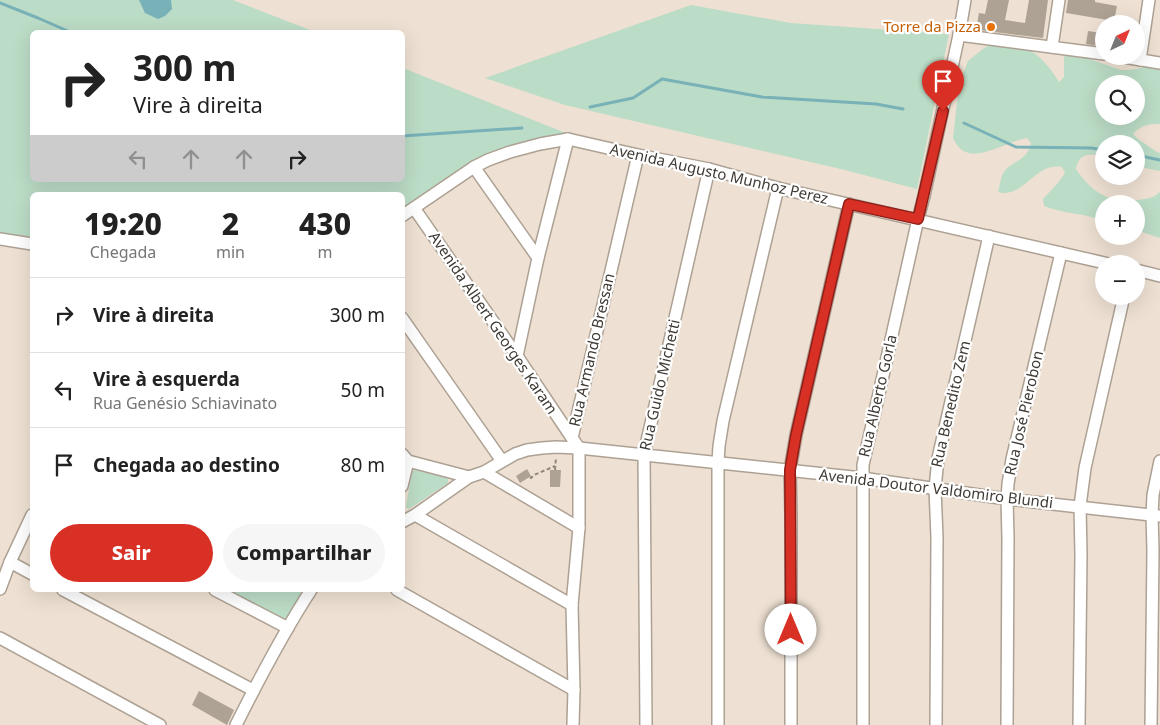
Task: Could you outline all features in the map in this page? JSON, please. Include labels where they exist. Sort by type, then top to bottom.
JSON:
[{"type":"street","name":"Rua Alberto Gorla","points":[[863,725],[862,478],[864,457],[924,196],[965,0]]},
{"type":"street","points":[[1052,47],[1059,0]]},
{"type":"street","points":[[1145,27],[1149,0]]},
{"type":"street","points":[[959,34],[1095,53]]},
{"type":"street","points":[[1145,61],[1160,63]]},
{"type":"street","points":[[517,356],[538,258],[568,139]]},
{"type":"street","name":"Avenida Augusto Munhoz Perez","points":[[405,214],[474,167],[488,160],[540,144],[568,139],[709,169],[778,188],[1095,261]]},
{"type":"street","name":"Rua Armando Bressan","points":[[572,725],[574,690],[572,606],[579,528],[579,448],[572,438],[638,155]]},
{"type":"street","points":[[474,167],[538,258]]},
{"type":"street","name":"Rua Guido Michetti","points":[[646,725],[644,454],[709,169]]},
{"type":"street","points":[[718,725],[719,446],[723,421],[778,188]]},
{"type":"street","points":[[791,725],[790,470],[798,425],[849,204]]},
{"type":"street","name":"Avenida Albert Georges Karam","points":[[414,208],[572,438]]},
{"type":"street","name":"Rua Benedito Zem","points":[[936,725],[937,537],[935,489],[938,458],[990,236]]},
{"type":"street","points":[[0,239],[30,244]]},
{"type":"street","name":"Rua José Pierobon","points":[[1007,725],[1008,538],[1006,499],[1012,459],[1061,253]]},
{"type":"street","points":[[1145,272],[1160,276]]},
{"type":"street","points":[[1079,725],[1080,506],[1085,468],[1122,305]]},
{"type":"street","points":[[405,322],[502,461]]},
{"type":"street","name":"Avenida Doutor Valdomiro Blundi","points":[[405,520],[416,515],[469,477],[484,472],[515,454],[527,450],[556,447],[644,454],[862,478],[1006,499],[1156,516]]},
{"type":"street","points":[[405,457],[469,477]]},
{"type":"street","points":[[1151,725],[1153,550],[1156,516],[1153,495],[1160,461]]},
{"type":"street","points":[[484,472],[579,528]]},
{"type":"street","points":[[416,515],[572,606]]},
{"type":"street","points":[[0,589],[30,519]]},
{"type":"street","points":[[10,562],[30,573]]},
{"type":"street","points":[[68,592],[253,690]]},
{"type":"street","points":[[219,592],[288,628]]},
{"type":"street","points":[[236,725],[253,690],[310,592]]},
{"type":"street","points":[[401,592],[574,690]]},
{"type":"street","points":[[0,638],[160,725]]},
{"type":"path","points":[[530,477],[555,466],[555,470]]},
{"type":"green space","points":[[0,0],[233,0],[310,30],[30,30],[30,182],[405,182],[405,69],[581,139],[555,137],[470,162],[405,212],[405,192],[30,192],[30,239],[0,234]]},
{"type":"green space","points":[[691,5],[791,23],[949,34],[917,189],[845,170],[565,105],[485,78]]},
{"type":"green space","points":[[994,43],[1018,46],[1030,51],[1049,67],[1059,82],[1064,77],[1064,57],[1069,52],[1095,61],[1095,65],[1107,65],[1121,70],[1160,67],[1160,124],[1145,126],[1134,135],[1095,135],[1095,155],[1082,157],[1077,163],[1076,169],[1088,184],[1102,195],[1095,195],[1095,218],[1044,206],[1043,199],[1065,173],[1062,167],[1052,167],[1044,170],[1015,190],[1007,193],[998,192],[1004,172],[1026,154],[1031,143],[1027,138],[976,154],[959,148],[953,138],[959,85],[968,61],[984,48]]},
{"type":"green space","points":[[1145,144],[1160,153],[1160,171],[1145,168]]},
{"type":"green space","points":[[1160,192],[1160,238],[1145,233],[1145,199]]},
{"type":"green space","points":[[414,470],[446,477],[448,483],[409,509],[406,506],[412,472]]},
{"type":"green space","points":[[225,592],[303,592],[291,614],[283,619]]},
{"type":"water","points":[[139,0],[171,0],[172,9],[165,16],[158,19],[145,13]]},
{"type":"building","points":[[988,0],[1009,0],[1005,20],[1025,23],[1029,0],[1048,0],[1043,38],[979,30],[977,24],[979,13],[985,14]]},
{"type":"building","points":[[1068,0],[1095,0],[1095,2],[1117,6],[1115,15],[1095,15],[1095,18],[1066,13]]},
{"type":"building","points":[[1088,31],[1095,32],[1095,46],[1086,44]]},
{"type":"building","points":[[527,469],[531,476],[520,483],[516,476]]},
{"type":"building","points":[[550,470],[561,470],[560,487],[550,487]]},
{"type":"building","points":[[199,691],[234,710],[227,725],[192,705]]},
{"type":"waterway","points":[[0,3],[65,30]]},
{"type":"waterway","points":[[590,107],[633,98],[662,79],[762,97],[876,104],[903,109]]},
{"type":"waterway","points":[[964,123],[1016,147],[1095,149]]},
{"type":"waterway","points":[[405,136],[522,128]]},
{"type":"waterway","points":[[1145,157],[1160,160]]},
{"type":"place","name":"Torre da Pizza","points":[[991,27]]},
{"type":"route","points":[[791,630],[790,470],[796,435],[849,204],[918,219],[943,111]]}]
